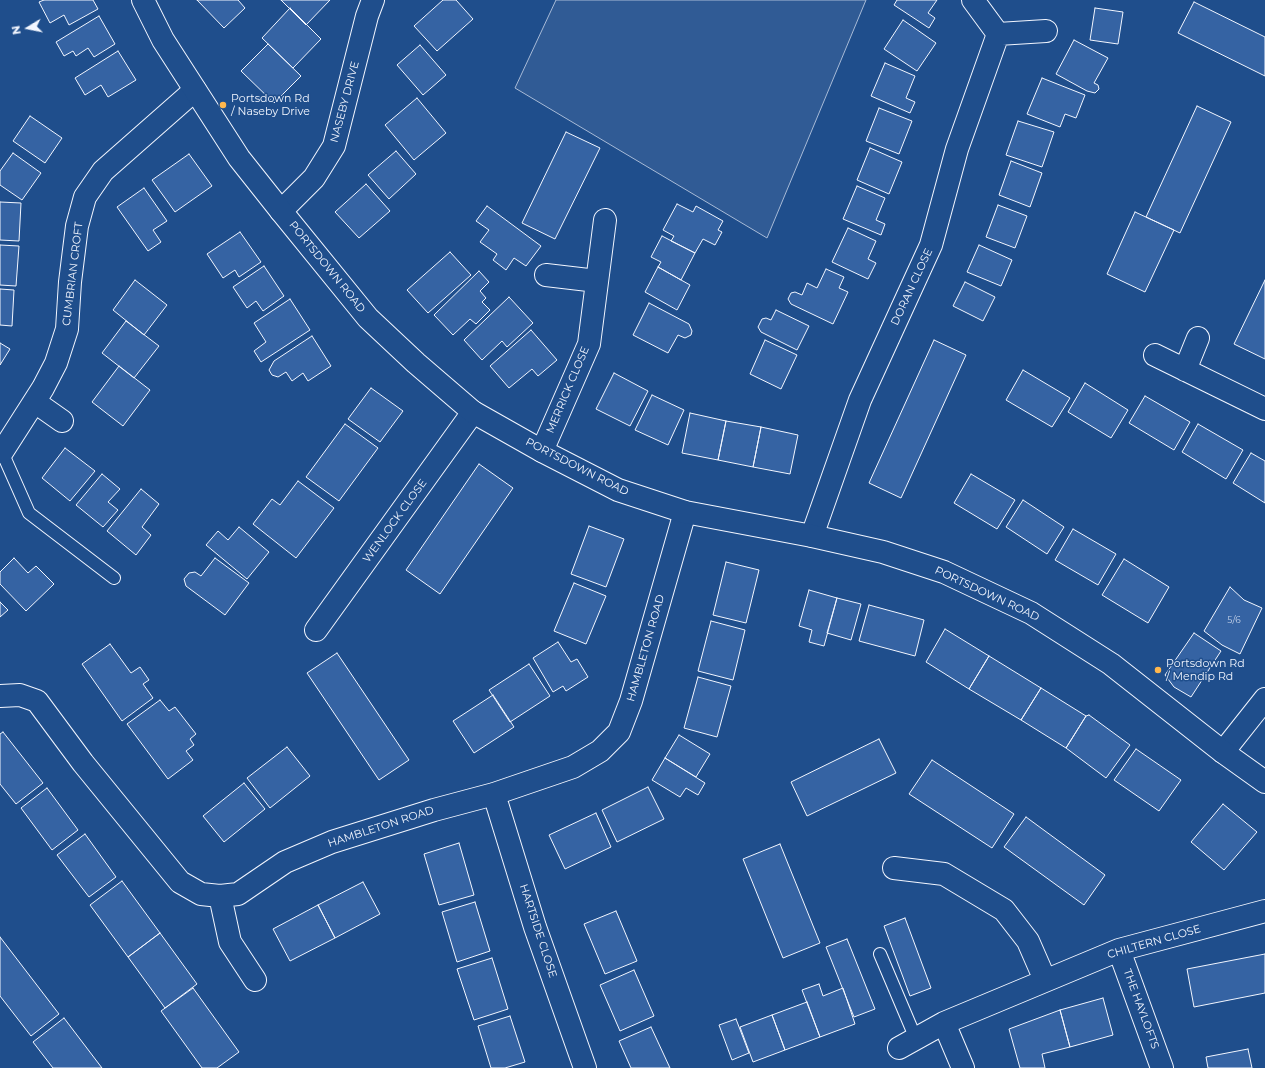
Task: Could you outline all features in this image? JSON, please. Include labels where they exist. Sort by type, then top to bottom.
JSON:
[{"type":"street","name":"PORTSDOWN ROAD","points":[[143,0],[163,40],[239,158],[281,211],[368,318],[416,363],[473,412],[542,451],[618,490],[685,512],[812,536],[883,552],[944,572],[1031,613],[1111,664],[1223,752],[1265,782]]},
{"type":"street","name":"NASEBY DRIVE","points":[[281,211],[314,178],[334,146],[367,16],[374,0]]},
{"type":"street","points":[[973,0],[998,34],[1046,31]]},
{"type":"street","name":"DORAN CLOSE","points":[[812,536],[860,400],[931,245],[957,148],[998,34]]},
{"type":"street","name":"CUMBRIAN CROFT","points":[[2,452],[35,402],[56,363],[67,329],[70,282],[77,226],[85,197],[103,172],[195,90]]},
{"type":"street","name":"MERRICK CLOSE","points":[[542,451],[589,344],[605,220]]},
{"type":"street","points":[[546,275],[597,281]]},
{"type":"street","points":[[1185,370],[1198,338]]},
{"type":"street","points":[[1155,355],[1265,409]]},
{"type":"street","points":[[35,402],[62,421]]},
{"type":"street","name":"WENLOCK CLOSE","points":[[316,630],[473,412]]},
{"type":"street","name":"HAMBLETON ROAD","points":[[0,696],[20,695],[37,701],[83,763],[180,882],[201,894],[220,896],[238,894],[285,862],[332,842],[434,810],[494,794],[573,767],[600,751],[619,732],[631,701],[685,512]]},
{"type":"street","points":[[1223,752],[1265,699]]},
{"type":"street","name":"HARTSIDE CLOSE","points":[[494,794],[535,927],[585,1068]]},
{"type":"street","points":[[894,868],[944,874],[1004,910],[1028,941],[1046,980]]},
{"type":"street","points":[[220,896],[230,942],[255,980]]},
{"type":"street","name":"CHILTERN CLOSE","points":[[908,1043],[944,1023],[1119,950],[1265,911]]},
{"type":"street","name":"THE HAYLOFTS","points":[[1119,950],[1162,1068]]},
{"type":"street","points":[[944,1023],[963,1068]]},
{"type":"lane","points":[[2,452],[28,513],[114,578]]},
{"type":"lane","points":[[880,954],[908,1043]]},
{"type":"shaded area","points":[[556,0],[866,0],[767,238],[515,88]]},
{"type":"building","points":[[44,0],[93,0],[98,9],[69,25],[64,15],[50,23],[39,2]]},
{"type":"building","points":[[197,0],[238,0],[245,8],[224,28]]},
{"type":"building","points":[[281,0],[330,0],[306,25]]},
{"type":"building","points":[[443,0],[456,0],[473,19],[437,51],[414,26]]},
{"type":"building","points":[[897,0],[937,0],[928,13],[935,18],[929,28],[894,5]]},
{"type":"building","points":[[1194,2],[1265,37],[1265,76],[1178,33]]},
{"type":"building","points":[[290,8],[321,39],[293,68],[262,38]]},
{"type":"building","points":[[1095,8],[1123,12],[1118,44],[1090,40]]},
{"type":"building","points":[[99,16],[115,44],[94,57],[88,48],[76,56],[73,51],[64,56],[56,42]]},
{"type":"building","points":[[903,20],[936,43],[917,71],[884,49]]},
{"type":"building","points":[[1074,40],[1108,58],[1094,83],[1098,85],[1099,89],[1095,93],[1087,91],[1056,74]]},
{"type":"building","points":[[268,44],[301,76],[274,103],[241,71]]},
{"type":"building","points":[[420,45],[446,75],[423,95],[397,65]]},
{"type":"building","points":[[118,51],[136,80],[108,97],[101,85],[85,95],[75,78]]},
{"type":"building","points":[[885,63],[915,76],[906,98],[915,102],[910,113],[871,96]]},
{"type":"building","points":[[1042,78],[1085,95],[1076,118],[1065,114],[1060,127],[1027,114]]},
{"type":"building","points":[[417,98],[446,133],[414,160],[385,125]]},
{"type":"building","points":[[1197,106],[1231,122],[1180,233],[1146,217]]},
{"type":"building","points":[[879,108],[912,121],[899,154],[866,141]]},
{"type":"building","points":[[30,116],[62,138],[45,163],[13,141]]},
{"type":"building","points":[[1018,121],[1054,132],[1042,167],[1006,155]]},
{"type":"building","points":[[566,132],[600,148],[555,239],[522,223]]},
{"type":"building","points":[[870,148],[902,162],[889,194],[857,180]]},
{"type":"building","points":[[396,151],[416,174],[389,199],[368,175]]},
{"type":"building","points":[[13,153],[41,173],[22,200],[0,185],[0,171]]},
{"type":"building","points":[[189,154],[212,186],[175,212],[152,180]]},
{"type":"building","points":[[1011,161],[1042,173],[1030,207],[999,195]]},
{"type":"building","points":[[366,184],[390,211],[359,238],[335,212]]},
{"type":"building","points":[[857,186],[885,198],[876,220],[885,224],[881,235],[843,219]]},
{"type":"building","points":[[144,188],[167,221],[153,230],[161,242],[148,251],[117,207]]},
{"type":"building","points":[[0,202],[21,203],[19,241],[0,240]]},
{"type":"building","points":[[677,204],[693,212],[696,206],[723,221],[718,230],[722,232],[715,245],[703,239],[695,253],[671,241],[674,236],[663,230]]},
{"type":"building","points":[[998,205],[1027,216],[1015,248],[986,237]]},
{"type":"building","points":[[487,206],[541,246],[526,266],[514,258],[506,270],[493,260],[497,254],[480,242],[489,230],[476,221]]},
{"type":"building","points":[[1135,212],[1174,230],[1145,292],[1107,274]]},
{"type":"building","points":[[848,228],[876,241],[868,259],[876,263],[868,279],[832,262]]},
{"type":"building","points":[[240,232],[261,262],[239,277],[235,270],[223,278],[207,254]]},
{"type":"building","points":[[662,236],[695,253],[681,280],[658,267],[661,262],[651,257]]},
{"type":"building","points":[[0,245],[19,246],[16,286],[0,285]]},
{"type":"building","points":[[979,245],[1012,260],[1001,286],[967,272]]},
{"type":"building","points":[[450,252],[471,275],[428,313],[407,290]]},
{"type":"building","points":[[264,266],[284,296],[263,311],[256,301],[247,308],[233,287]]},
{"type":"building","points":[[658,267],[690,285],[677,310],[645,292]]},
{"type":"building","points":[[826,269],[844,277],[839,288],[848,292],[833,324],[791,304],[788,299],[791,293],[795,292],[802,295],[807,283],[817,288]]},
{"type":"building","points":[[479,271],[489,282],[480,291],[486,298],[482,302],[490,310],[476,324],[470,319],[453,335],[434,315]]},
{"type":"building","points":[[135,280],[167,305],[144,335],[113,310]]},
{"type":"building","points":[[1265,280],[1265,359],[1234,344]]},
{"type":"building","points":[[965,282],[995,297],[983,321],[953,306]]},
{"type":"building","points":[[0,289],[14,290],[12,326],[0,325]]},
{"type":"building","points":[[509,297],[533,323],[507,347],[502,341],[482,360],[464,340]]},
{"type":"building","points":[[290,299],[310,330],[261,362],[254,351],[266,342],[254,323]]},
{"type":"building","points":[[649,303],[689,324],[692,331],[691,335],[685,338],[678,335],[668,353],[633,335]]},
{"type":"building","points":[[776,310],[809,326],[797,350],[761,332],[758,327],[762,319],[766,318],[771,320]]},
{"type":"building","points":[[126,321],[159,346],[134,378],[102,353]]},
{"type":"building","points":[[531,330],[557,360],[538,376],[532,369],[509,388],[490,366]]},
{"type":"building","points":[[312,336],[331,366],[308,381],[303,373],[292,381],[286,372],[278,377],[272,375],[269,370],[274,361]]},
{"type":"building","points":[[765,340],[797,355],[781,389],[750,374]]},
{"type":"building","points":[[934,340],[966,355],[901,498],[869,483]]},
{"type":"building","points":[[0,343],[10,349],[0,365]]},
{"type":"building","points":[[119,366],[150,390],[123,426],[92,402]]},
{"type":"building","points":[[1023,370],[1070,398],[1052,427],[1006,400]]},
{"type":"building","points":[[614,373],[648,391],[630,426],[596,409]]},
{"type":"building","points":[[1085,383],[1128,410],[1111,438],[1068,412]]},
{"type":"building","points":[[371,388],[403,411],[380,442],[348,419]]},
{"type":"building","points":[[652,395],[684,410],[668,445],[635,430]]},
{"type":"building","points":[[1145,396],[1190,422],[1174,450],[1129,423]]},
{"type":"building","points":[[690,413],[726,421],[718,460],[682,453]]},
{"type":"building","points":[[726,421],[761,427],[753,467],[718,460]]},
{"type":"building","points":[[345,424],[378,448],[339,501],[306,477]]},
{"type":"building","points":[[1198,424],[1243,450],[1226,479],[1182,452]]},
{"type":"building","points":[[761,427],[798,435],[790,474],[753,467]]},
{"type":"building","points":[[65,448],[95,471],[70,501],[42,478]]},
{"type":"building","points":[[1251,453],[1265,461],[1265,503],[1233,483]]},
{"type":"building","points":[[479,464],[513,488],[440,594],[406,570]]},
{"type":"building","points":[[102,474],[120,489],[108,502],[118,510],[103,527],[76,505]]},
{"type":"building","points":[[971,474],[1015,500],[997,529],[954,503]]},
{"type":"building","points":[[298,481],[334,508],[296,558],[253,524],[272,499],[280,505]]},
{"type":"building","points":[[141,489],[159,504],[142,527],[151,535],[136,555],[107,531]]},
{"type":"building","points":[[1023,500],[1064,527],[1047,554],[1006,527]]},
{"type":"building","points":[[589,526],[624,539],[606,587],[571,574]]},
{"type":"building","points":[[239,527],[269,552],[247,579],[206,545],[218,531],[228,540]]},
{"type":"building","points":[[1073,529],[1116,554],[1098,585],[1055,560]]},
{"type":"building","points":[[14,558],[28,573],[36,566],[54,584],[26,611],[0,584],[0,572]]},
{"type":"building","points":[[215,558],[249,583],[225,615],[186,586],[184,579],[189,573],[195,572],[201,576]]},
{"type":"building","points":[[1124,559],[1169,587],[1148,623],[1102,595]]},
{"type":"building","points":[[726,562],[759,570],[746,623],[713,615]]},
{"type":"building","points":[[574,583],[606,596],[586,644],[554,631]]},
{"type":"building","points":[[1230,587],[1244,600],[1262,608],[1240,654],[1222,645],[1204,631]]},
{"type":"building","points":[[809,590],[837,598],[824,646],[809,642],[812,630],[799,626]]},
{"type":"building","points":[[837,598],[861,604],[851,640],[827,633]]},
{"type":"building","points":[[0,602],[8,610],[0,617]]},
{"type":"building","points":[[869,605],[924,620],[915,656],[859,641]]},
{"type":"building","points":[[711,621],[745,630],[733,680],[698,671]]},
{"type":"building","points":[[945,629],[989,656],[969,689],[926,662]]},
{"type":"building","points":[[1194,633],[1221,651],[1191,697],[1174,687],[1165,675]]},
{"type":"building","points":[[558,642],[571,662],[577,659],[588,677],[566,691],[563,686],[553,692],[533,658]]},
{"type":"building","points":[[110,644],[131,673],[140,667],[149,680],[143,684],[153,698],[122,721],[82,664]]},
{"type":"building","points":[[337,653],[409,760],[379,780],[307,673]]},
{"type":"building","points":[[989,656],[1041,688],[1021,720],[969,689]]},
{"type":"building","points":[[529,664],[550,696],[510,722],[489,690]]},
{"type":"building","points":[[698,677],[731,686],[717,737],[684,728]]},
{"type":"building","points":[[1041,688],[1086,716],[1066,748],[1021,720]]},
{"type":"building","points":[[493,695],[514,727],[474,753],[453,721]]},
{"type":"building","points":[[160,700],[169,711],[175,707],[196,734],[190,739],[194,745],[186,751],[193,760],[168,779],[127,724]]},
{"type":"building","points":[[1089,715],[1130,745],[1106,778],[1066,748],[1086,716]]},
{"type":"building","points":[[3,732],[43,783],[16,804],[0,784],[0,734]]},
{"type":"building","points":[[679,735],[710,754],[696,777],[665,758]]},
{"type":"building","points":[[879,739],[896,773],[807,816],[791,782]]},
{"type":"building","points":[[287,747],[310,776],[270,808],[247,778]]},
{"type":"building","points":[[1136,749],[1181,780],[1159,811],[1114,780]]},
{"type":"building","points":[[665,758],[705,783],[698,795],[686,788],[680,797],[652,780]]},
{"type":"building","points":[[932,760],[1014,814],[992,848],[909,794]]},
{"type":"building","points":[[244,783],[265,809],[224,842],[203,816]]},
{"type":"building","points":[[648,787],[664,819],[617,842],[602,810]]},
{"type":"building","points":[[47,788],[78,830],[52,850],[21,808]]},
{"type":"building","points":[[1223,804],[1257,832],[1224,870],[1191,842]]},
{"type":"building","points":[[596,813],[611,847],[565,869],[549,835]]},
{"type":"building","points":[[1026,817],[1105,875],[1084,905],[1004,847]]},
{"type":"building","points":[[85,834],[116,877],[89,897],[57,855]]},
{"type":"building","points":[[459,843],[474,895],[439,905],[424,854]]},
{"type":"building","points":[[780,844],[820,943],[783,958],[743,859]]},
{"type":"building","points":[[122,881],[160,933],[128,957],[90,905]]},
{"type":"building","points":[[363,882],[380,914],[335,938],[318,905]]},
{"type":"building","points":[[475,902],[490,951],[457,962],[442,912]]},
{"type":"building","points":[[318,905],[335,938],[290,961],[273,929]]},
{"type":"building","points":[[616,911],[637,961],[605,974],[584,924]]},
{"type":"building","points":[[905,918],[931,988],[910,996],[884,926]]},
{"type":"building","points":[[160,933],[197,984],[165,1008],[128,957]]},
{"type":"building","points":[[0,937],[59,1014],[31,1036],[0,996]]},
{"type":"building","points":[[847,939],[875,1009],[854,1017],[826,947]]},
{"type":"building","points":[[1265,954],[1265,993],[1194,1007],[1187,969]]},
{"type":"building","points":[[492,958],[508,1009],[474,1020],[457,969]]},
{"type":"building","points":[[634,970],[654,1016],[620,1031],[600,985]]},
{"type":"building","points":[[819,984],[823,996],[843,988],[855,1024],[820,1037],[802,990]]},
{"type":"building","points":[[193,988],[239,1052],[217,1068],[202,1068],[161,1011]]},
{"type":"building","points":[[1103,998],[1113,1035],[1070,1047],[1060,1010]]},
{"type":"building","points":[[807,1002],[820,1037],[785,1050],[772,1015]]},
{"type":"building","points":[[1060,1010],[1070,1047],[1042,1054],[1045,1068],[1020,1068],[1009,1029]]},
{"type":"building","points":[[772,1015],[785,1050],[753,1062],[740,1027]]},
{"type":"building","points":[[510,1016],[525,1062],[505,1068],[491,1068],[478,1026]]},
{"type":"building","points":[[64,1018],[102,1068],[53,1068],[33,1042]]},
{"type":"building","points":[[736,1019],[749,1053],[732,1060],[719,1025]]},
{"type":"building","points":[[651,1027],[670,1068],[631,1068],[619,1041]]},
{"type":"building","points":[[1248,1049],[1252,1068],[1208,1068],[1206,1057]]},
{"type":"place","name":"Portsdown Rd / Naseby Drive","points":[[223,105]]},
{"type":"place","name":"Portsdown Rd / Mendip Rd","points":[[1158,670]]}]
